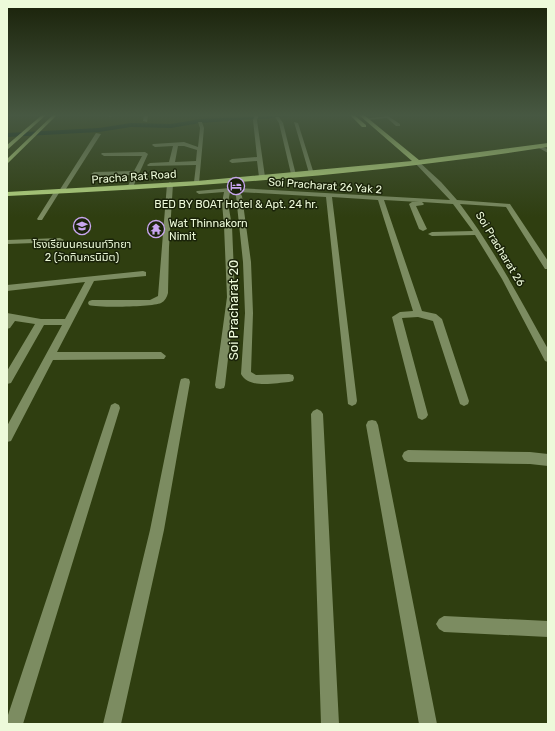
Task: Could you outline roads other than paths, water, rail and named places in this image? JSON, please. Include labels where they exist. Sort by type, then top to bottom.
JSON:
[{"type":"main road","points":[[7,156],[15,149]]},
{"type":"main road","points":[[7,162],[20,149]]},
{"type":"main road","points":[[402,149],[417,162]]},
{"type":"main road","name":"Pracha Rat Road","points":[[7,194],[130,188],[312,173],[524,149]]},
{"type":"main road","points":[[399,156],[406,163]]},
{"type":"street","points":[[40,219],[88,149]]},
{"type":"street","points":[[172,164],[175,149]]},
{"type":"street","points":[[197,182],[200,149]]},
{"type":"street","points":[[258,149],[262,177]]},
{"type":"street","points":[[288,149],[294,174]]},
{"type":"street","points":[[304,149],[312,173]]},
{"type":"street","points":[[104,154],[145,154],[130,188]]},
{"type":"street","points":[[232,160],[259,159]]},
{"type":"street","name":"Soi Pracharat 26","points":[[417,162],[479,234],[504,274],[548,358]]},
{"type":"street","points":[[150,165],[198,163]]},
{"type":"street","points":[[94,174],[136,173]]},
{"type":"street","name":"Soi Pracharat 20","points":[[230,180],[230,191],[239,196],[247,262],[248,313],[246,374],[254,379],[289,378]]},
{"type":"street","points":[[92,303],[150,303],[158,302],[162,299],[164,293],[165,247],[170,184]]},
{"type":"street","points":[[220,385],[231,297],[225,203],[230,191]]},
{"type":"street","name":"Soi Pracharat 26 Yak 2","points":[[199,192],[230,191],[423,203],[508,205],[548,267]]},
{"type":"street","points":[[329,197],[352,401]]},
{"type":"street","points":[[381,200],[418,314]]},
{"type":"street","points":[[423,229],[412,204],[437,204]]},
{"type":"street","points":[[432,234],[479,234]]},
{"type":"street","points":[[7,242],[60,240]]},
{"type":"street","points":[[7,288],[91,278],[143,274]]},
{"type":"street","points":[[7,437],[91,278]]},
{"type":"street","points":[[422,415],[396,317],[400,315],[418,314],[437,319],[464,401]]},
{"type":"street","points":[[7,326],[10,317],[41,322],[68,322]]},
{"type":"street","points":[[7,380],[41,322]]},
{"type":"street","points":[[51,356],[161,356]]},
{"type":"street","points":[[112,724],[157,530],[185,382]]},
{"type":"street","points":[[14,724],[115,408]]},
{"type":"street","points":[[317,414],[330,724]]},
{"type":"street","points":[[372,425],[428,724]]},
{"type":"street","points":[[408,456],[530,458],[548,460]]},
{"type":"street","points":[[444,624],[548,629]]},
{"type":"place","name":"BED BY BOAT Hotel & Apt. 24 hr.","points":[[236,186]]},
{"type":"place","name":"โรงเรียนนครนนท์วิทยา 2 (วัดทินกรนิมิต)","points":[[82,226]]},
{"type":"place","name":"Wat Thinnakorn Nimit","points":[[156,229]]}]
